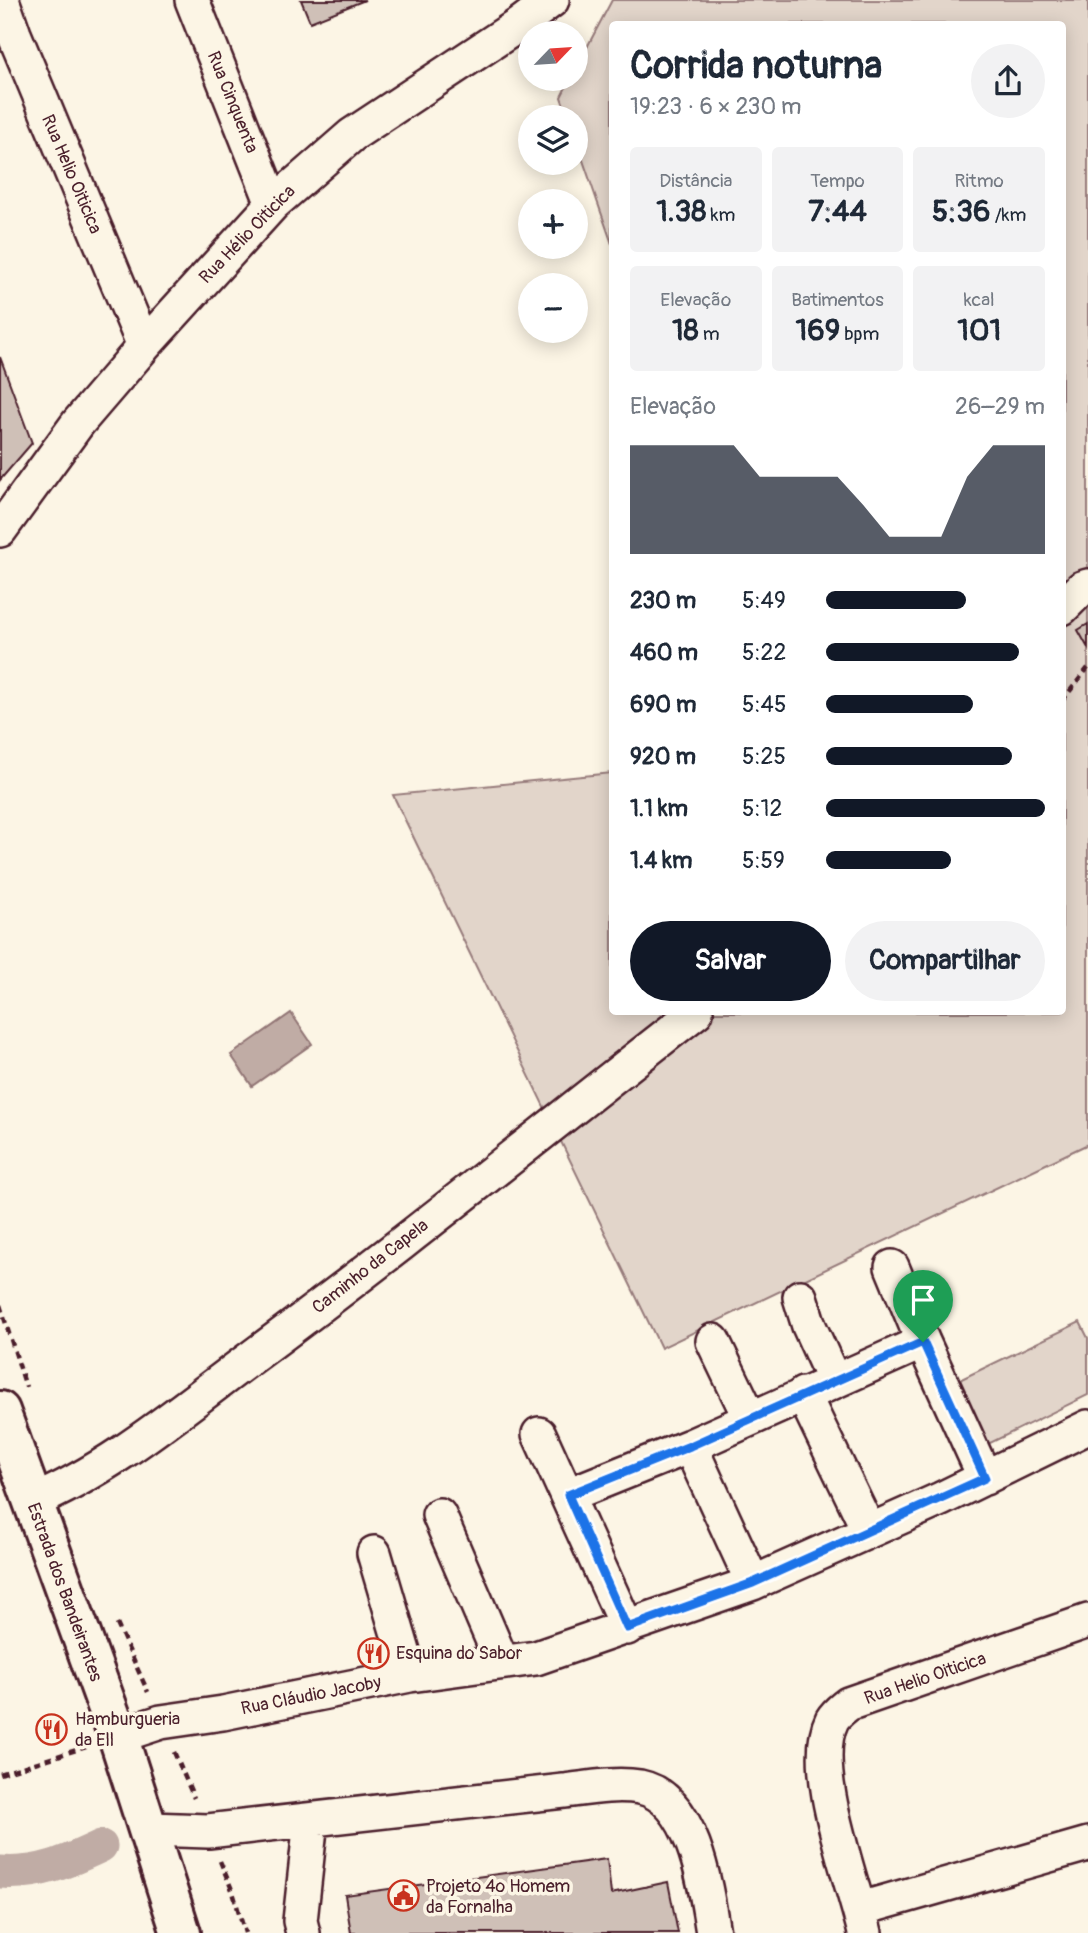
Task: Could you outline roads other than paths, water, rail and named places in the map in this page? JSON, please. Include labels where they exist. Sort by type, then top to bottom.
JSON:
[{"type":"main road","name":"Estrada dos Bandeirantes","points":[[15,1404],[32,1502],[118,1736],[181,1933]]},
{"type":"street","name":"Rua Helio Oiticica","points":[[2,0],[19,47],[144,346]]},
{"type":"street","name":"Rua Cinquenta","points":[[192,0],[273,204]]},
{"type":"street","name":"Rua Hélio Oiticica","points":[[0,530],[78,423],[273,204],[352,135],[552,0]]},
{"type":"street","points":[[1066,604],[1082,588],[1088,586]]},
{"type":"street","name":"Caminho da Capela","points":[[32,1502],[58,1491],[125,1450],[263,1349],[692,1015]]},
{"type":"street","points":[[892,1268],[985,1478]]},
{"type":"street","points":[[800,1297],[808,1326],[834,1381]]},
{"type":"street","points":[[713,1341],[750,1418]]},
{"type":"street","points":[[568,1495],[690,1446],[923,1342]]},
{"type":"street","points":[[803,1394],[869,1531]]},
{"type":"street","name":"Rua Cláudio Jacoby","points":[[118,1736],[162,1722],[223,1713],[410,1675],[536,1658],[753,1583],[985,1478],[1088,1427]]},
{"type":"street","points":[[539,1434],[627,1628]]},
{"type":"street","points":[[690,1446],[753,1583]]},
{"type":"street","points":[[439,1515],[502,1662]]},
{"type":"street","points":[[374,1553],[410,1675]]},
{"type":"street","name":"Rua Helio Oiticica","points":[[1088,1621],[848,1704],[834,1717],[827,1732],[825,1757],[827,1788],[862,1921],[1088,1844]]},
{"type":"street","points":[[149,1829],[208,1831],[610,1786],[640,1787],[663,1796],[677,1811],[694,1846],[713,1933]]},
{"type":"street","points":[[303,1933],[300,1922],[312,1820]]},
{"type":"waterway","points":[[0,1872],[40,1869],[101,1846]]},
{"type":"place","name":"Esquina do Sabor","points":[[373,1653]]},
{"type":"place","name":"Hamburgueria da Ell","points":[[52,1729]]},
{"type":"place","name":"Projeto 4º Homem da Fornalha","points":[[403,1896]]}]
